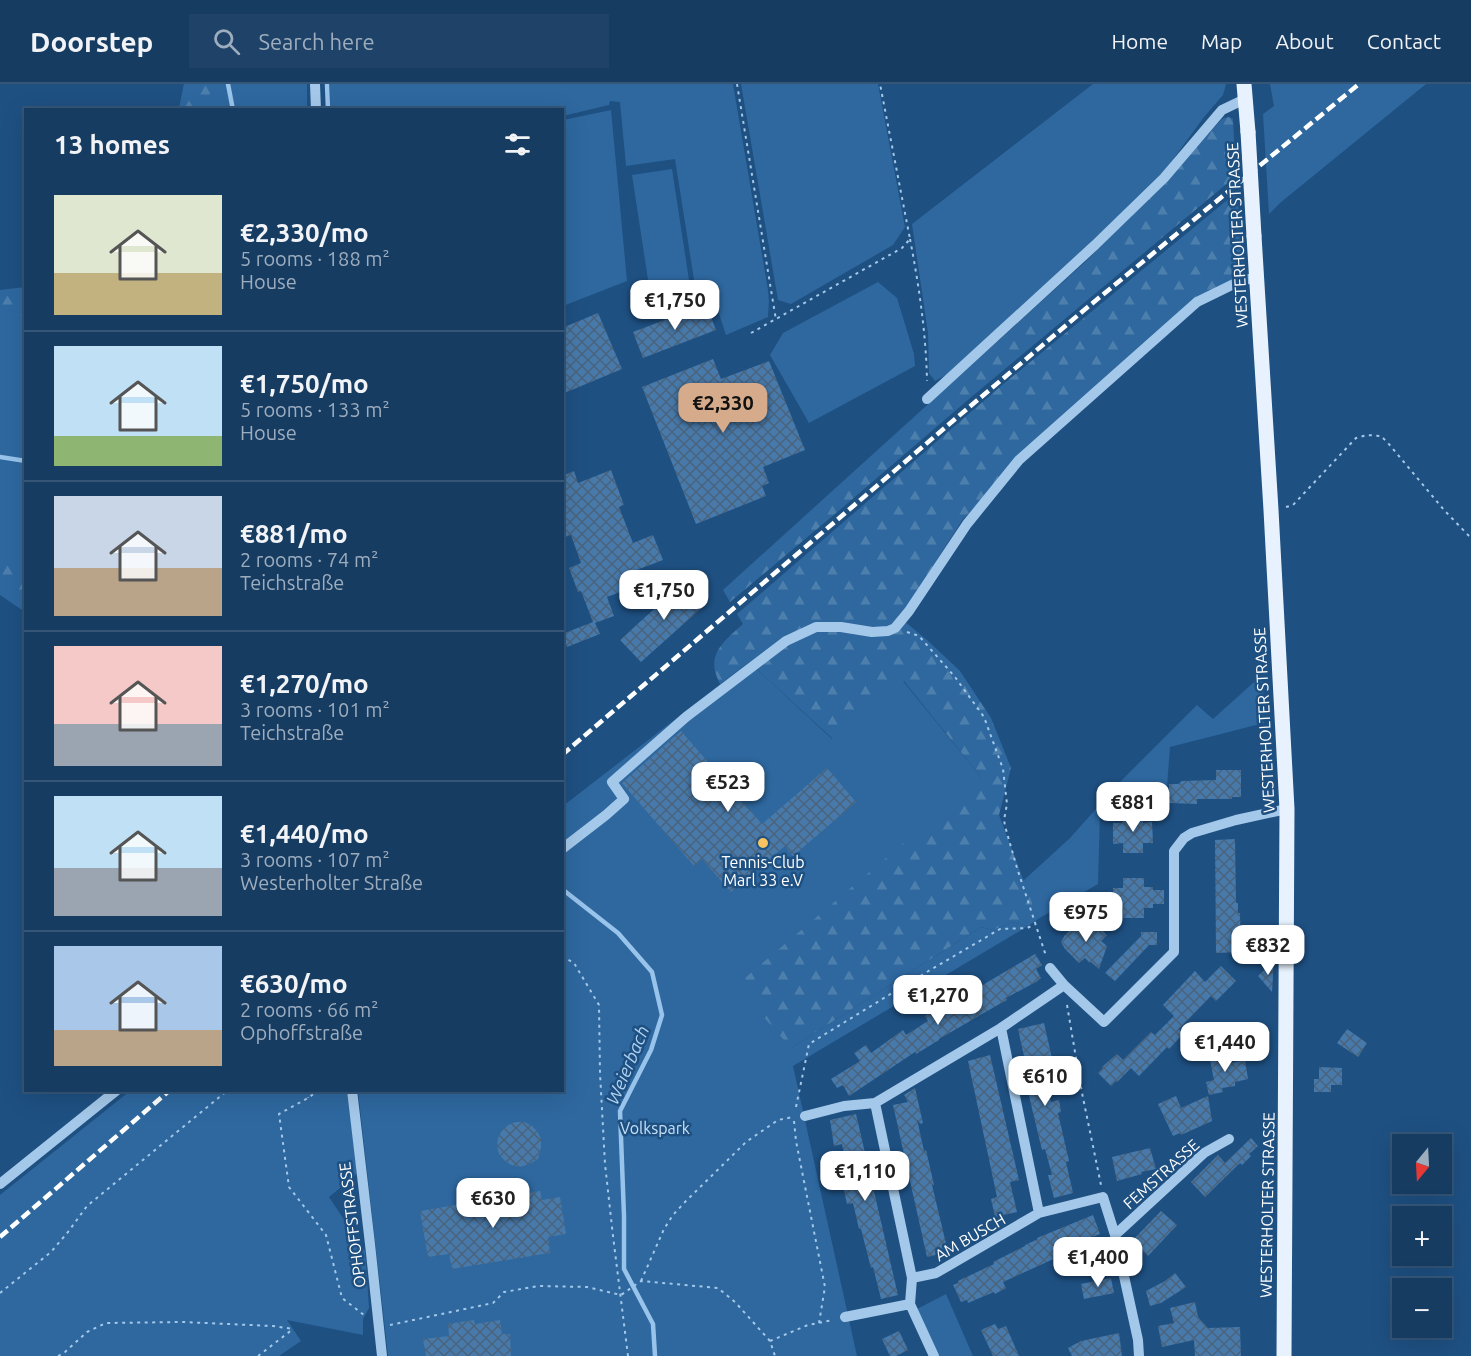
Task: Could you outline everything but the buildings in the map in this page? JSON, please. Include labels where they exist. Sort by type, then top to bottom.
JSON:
[{"type":"main road","name":"WESTERHOLTER STRASSE","points":[[1245,92],[1287,809],[1284,1356]]},
{"type":"street","points":[[315,84],[316,108]]},
{"type":"street","points":[[927,399],[1118,223],[1164,178],[1222,110],[1245,92]]},
{"type":"street","points":[[564,847],[624,799],[612,782],[686,717],[786,641],[816,627],[841,627],[872,632],[895,628],[909,611],[967,524],[1019,460],[1197,302],[1242,280],[1257,278]]},
{"type":"street","points":[[1050,968],[1064,985],[1104,1023],[1174,951],[1174,851],[1184,838],[1192,832],[1287,809]]},
{"type":"street","points":[[800,1116],[844,1106],[875,1103],[1001,1028],[1064,985]]},
{"type":"street","points":[[1001,1028],[1039,1213]]},
{"type":"street","points":[[0,1184],[115,1092]]},
{"type":"street","name":"OPHOFFSTRASSE","points":[[352,1092],[382,1356]]},
{"type":"street","points":[[875,1103],[912,1278],[909,1304],[934,1356]]},
{"type":"street","name":"FEMSTRASSE","points":[[1115,1235],[1204,1153],[1229,1139]]},
{"type":"street","name":"AM BUSCH","points":[[912,1278],[936,1273],[1039,1213],[1103,1197]]},
{"type":"street","name":"FEMSTRASSE","points":[[1103,1197],[1115,1235],[1138,1340],[1139,1356]]},
{"type":"street","points":[[845,1317],[909,1304]]},
{"type":"path","points":[[736,84],[776,320]]},
{"type":"path","points":[[879,84],[918,280],[927,352],[927,399]]},
{"type":"path","points":[[751,333],[902,248],[910,238]]},
{"type":"path","points":[[1271,510],[1293,505],[1356,438],[1367,435],[1381,436],[1471,538]]},
{"type":"path","points":[[895,628],[919,636],[955,677],[984,717],[1003,770],[1007,804],[1005,826],[1050,968]]},
{"type":"path","points":[[819,1323],[825,1287],[796,1141],[809,1044],[1000,929],[1027,928],[1036,924]]},
{"type":"path","points":[[564,958],[574,963],[598,1005],[605,1164],[628,1356]]},
{"type":"path","points":[[1064,985],[1082,1093],[1103,1197]]},
{"type":"path","points":[[0,1293],[51,1252],[87,1206],[226,1092]]},
{"type":"path","points":[[307,1092],[308,1098]]},
{"type":"path","points":[[316,1092],[279,1114],[288,1186],[326,1234],[342,1298],[379,1327],[493,1303],[504,1292],[539,1286],[587,1287],[622,1295],[641,1281],[664,1228],[685,1202],[746,1142],[778,1120],[800,1116]]},
{"type":"path","points":[[641,1281],[718,1288],[735,1302],[770,1341],[775,1356]]},
{"type":"path","points":[[770,1341],[808,1325],[845,1317]]},
{"type":"path","points":[[58,1356],[87,1332],[106,1323],[183,1322],[293,1329],[258,1356]]},
{"type":"green space","points":[[184,84],[307,84],[307,108],[179,108]]},
{"type":"green space","points":[[184,84],[222,84],[204,99],[208,108],[179,108]]},
{"type":"green space","points":[[330,84],[733,84],[768,290],[768,317],[726,335],[710,286],[695,286],[675,159],[626,166],[620,102],[610,101],[609,105],[564,116],[564,108],[330,108]]},
{"type":"green space","points":[[741,84],[878,84],[905,227],[893,245],[791,304],[778,300]]},
{"type":"green space","points":[[1093,84],[1226,84],[1223,95],[1158,180],[948,374],[935,381],[929,373],[928,333],[912,224]]},
{"type":"green space","points":[[1270,84],[1426,84],[1269,214],[1263,114],[1274,106]]},
{"type":"green space","points":[[611,110],[627,281],[564,306],[564,120]]},
{"type":"green space","points":[[1229,117],[1233,119],[1236,176],[730,602],[723,590],[1084,263],[1156,192],[1221,120]]},
{"type":"green space","points":[[672,169],[691,293],[651,299],[632,175]]},
{"type":"green space","points":[[1237,192],[1245,273],[1225,293],[1193,309],[1023,459],[963,519],[906,608],[898,616],[960,671],[991,718],[1011,768],[999,815],[1038,919],[1028,926],[1012,922],[993,930],[981,927],[791,1048],[754,1006],[745,978],[981,777],[904,681],[833,739],[749,662],[720,684],[714,663],[718,650],[743,624],[737,614],[1001,386]]},
{"type":"green space","points":[[878,282],[897,298],[914,354],[915,366],[809,423],[770,355],[783,333]]},
{"type":"green space","points":[[24,287],[24,611],[0,595],[0,290]]},
{"type":"green space","points":[[24,290],[24,315],[0,318],[0,293]]},
{"type":"green space","points":[[0,558],[22,570],[24,574],[24,606],[0,591]]},
{"type":"green space","name":"Volkspark","points":[[749,662],[832,739],[903,681],[981,777],[791,1048],[981,927],[993,930],[1012,922],[1028,926],[793,1066],[857,1356],[388,1356],[358,1092],[564,1092],[564,805]]},
{"type":"green space","points":[[1263,674],[1264,723],[1170,747],[1167,786],[1100,810],[1098,884],[1038,919],[1023,881],[1070,838],[1121,781],[1197,705],[1213,719]]},
{"type":"green space","points":[[129,1092],[348,1092],[357,1174],[329,1197],[365,1251],[369,1308],[363,1319],[363,1335],[287,1320],[301,1341],[279,1356],[0,1356],[0,1195]]},
{"type":"green space","points":[[946,1294],[973,1356],[939,1356],[917,1309]]},
{"type":"waterway","points":[[228,84],[233,108]]},
{"type":"waterway","points":[[327,84],[328,108]]},
{"type":"waterway","name":"Weierbach","points":[[0,457],[24,461]]},
{"type":"waterway","name":"Weierbach","points":[[564,891],[618,933],[652,972],[662,1015],[651,1050],[620,1111],[624,1269],[653,1324],[655,1356]]},
{"type":"railway","points":[[564,753],[1083,311],[1359,84]]},
{"type":"railway","points":[[0,1237],[168,1092]]},
{"type":"place","name":"Tennis-Club Marl 33 e.V","points":[[763,843]]}]
